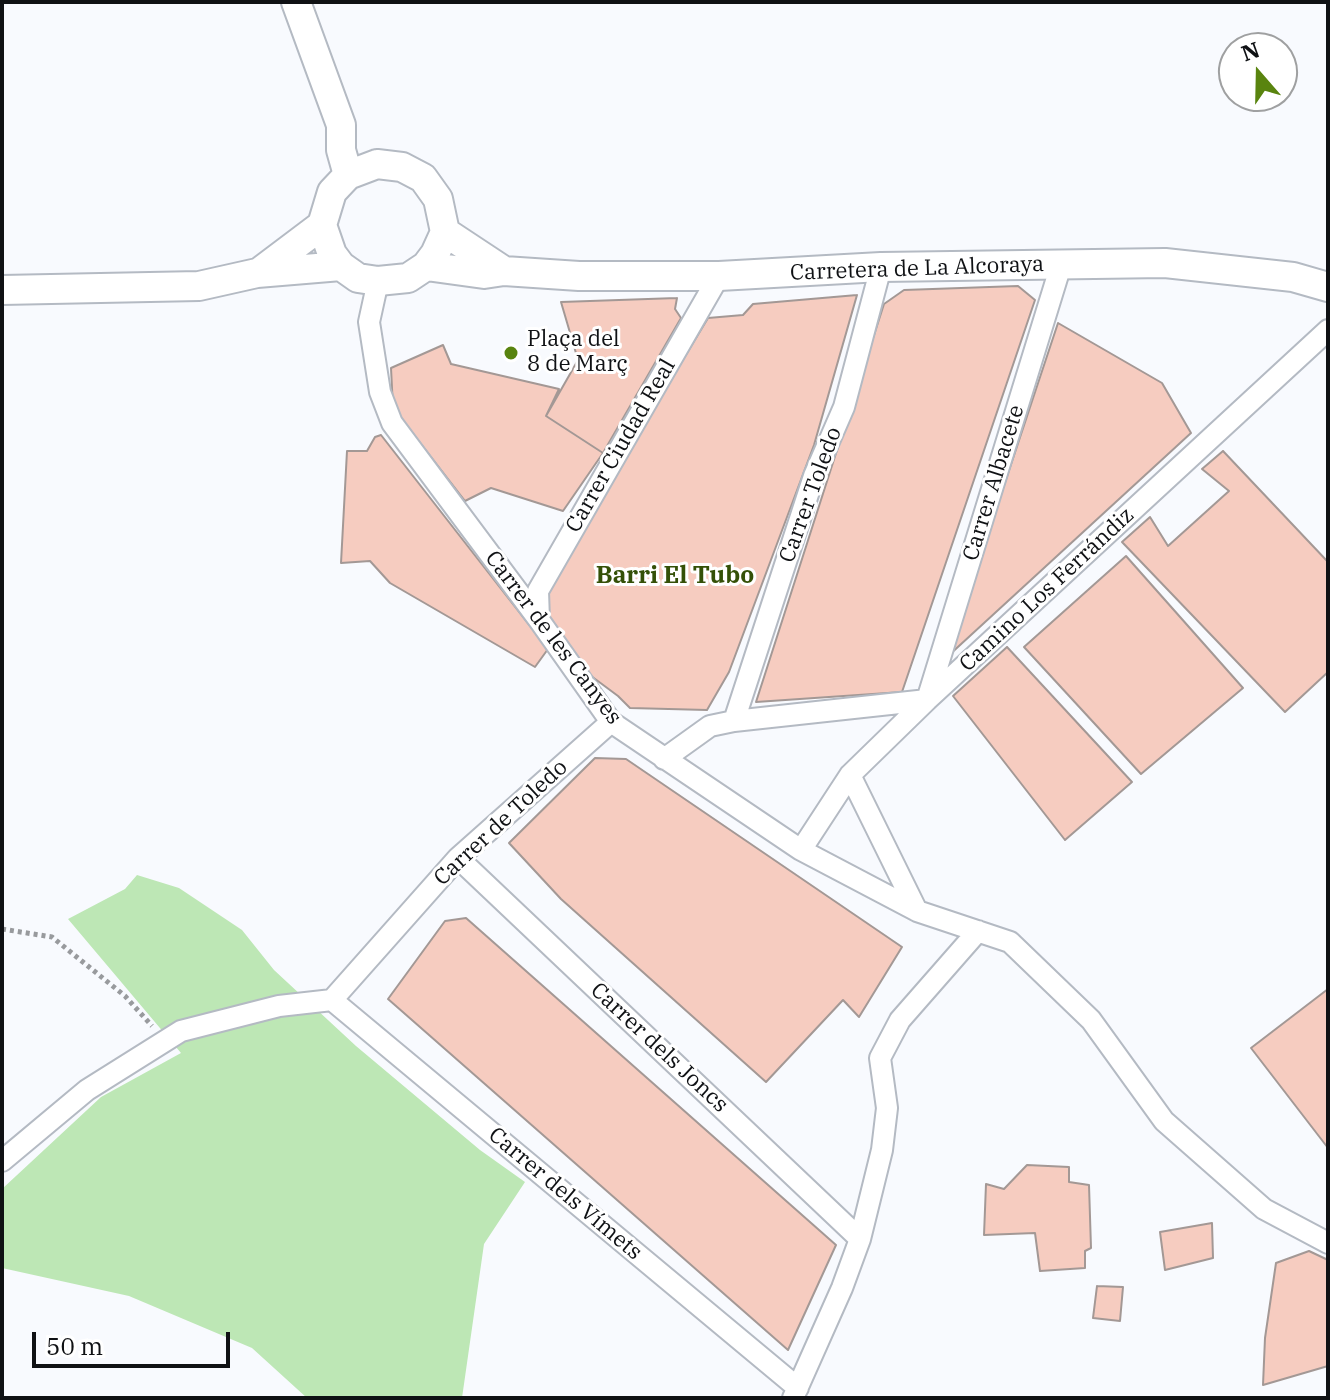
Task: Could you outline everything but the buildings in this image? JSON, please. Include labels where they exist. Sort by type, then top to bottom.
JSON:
[{"type":"street","points":[[296,2],[341,125],[341,150],[348,175]]},
{"type":"street","points":[[341,125],[363,143],[377,164]]},
{"type":"street","points":[[257,273],[293,250],[322,225],[332,192],[348,175],[377,164],[402,167],[423,178],[438,199],[445,232],[426,266],[408,278],[378,281],[358,278],[341,266],[332,254],[322,225]]},
{"type":"street","name":"Carretera de La Alcoraya","points":[[445,232],[504,271]]},
{"type":"street","name":"Carretera de La Alcoraya","points":[[426,266],[484,274],[504,271],[579,276],[719,276],[881,267],[1165,263],[1293,277],[1328,287]]},
{"type":"street","name":"Carrer Albacete","points":[[927,700],[1061,265]]},
{"type":"street","points":[[2,290],[199,286],[257,273],[341,266]]},
{"type":"street","name":"Carrer Toledo","points":[[734,721],[814,476],[844,407],[881,267]]},
{"type":"street","name":"Carrer Ciudad Real","points":[[539,620],[538,591],[719,276]]},
{"type":"street","name":"Carrer de les Canyes","points":[[378,281],[369,322],[380,392],[392,423],[611,722],[801,850],[917,911],[1010,942],[1091,1020],[1164,1121],[1264,1209],[1328,1243]]},
{"type":"street","name":"Camino Los Ferrándiz","points":[[801,850],[850,775],[927,700],[1328,330]]},
{"type":"street","points":[[664,759],[710,726],[927,700]]},
{"type":"street","name":"Carrer de Toledo","points":[[332,1000],[458,858],[611,722]]},
{"type":"street","points":[[850,775],[917,911]]},
{"type":"street","name":"Carrer dels Joncs","points":[[458,858],[860,1239]]},
{"type":"street","points":[[795,1393],[842,1288],[860,1239],[882,1150],[887,1108],[880,1058],[900,1020],[978,931]]},
{"type":"street","points":[[2,1161],[87,1090],[181,1031],[265,1010],[332,1000]]},
{"type":"street","name":"Carrer dels Vímets","points":[[332,1000],[795,1393]]},
{"type":"path","points":[[2,929],[52,937],[125,996],[166,1041]]},
{"type":"green space","points":[[137,875],[179,888],[242,930],[274,970],[356,1046],[480,1150],[525,1182],[484,1244],[462,1398],[307,1398],[252,1348],[129,1296],[2,1268],[2,1189],[101,1097],[181,1053],[68,919],[125,889]]},
{"type":"place","name":"Plaça del 8 de Març","points":[[511,353]]},
{"type":"district","name":"Barri El Tubo","points":[[675,576]]}]
